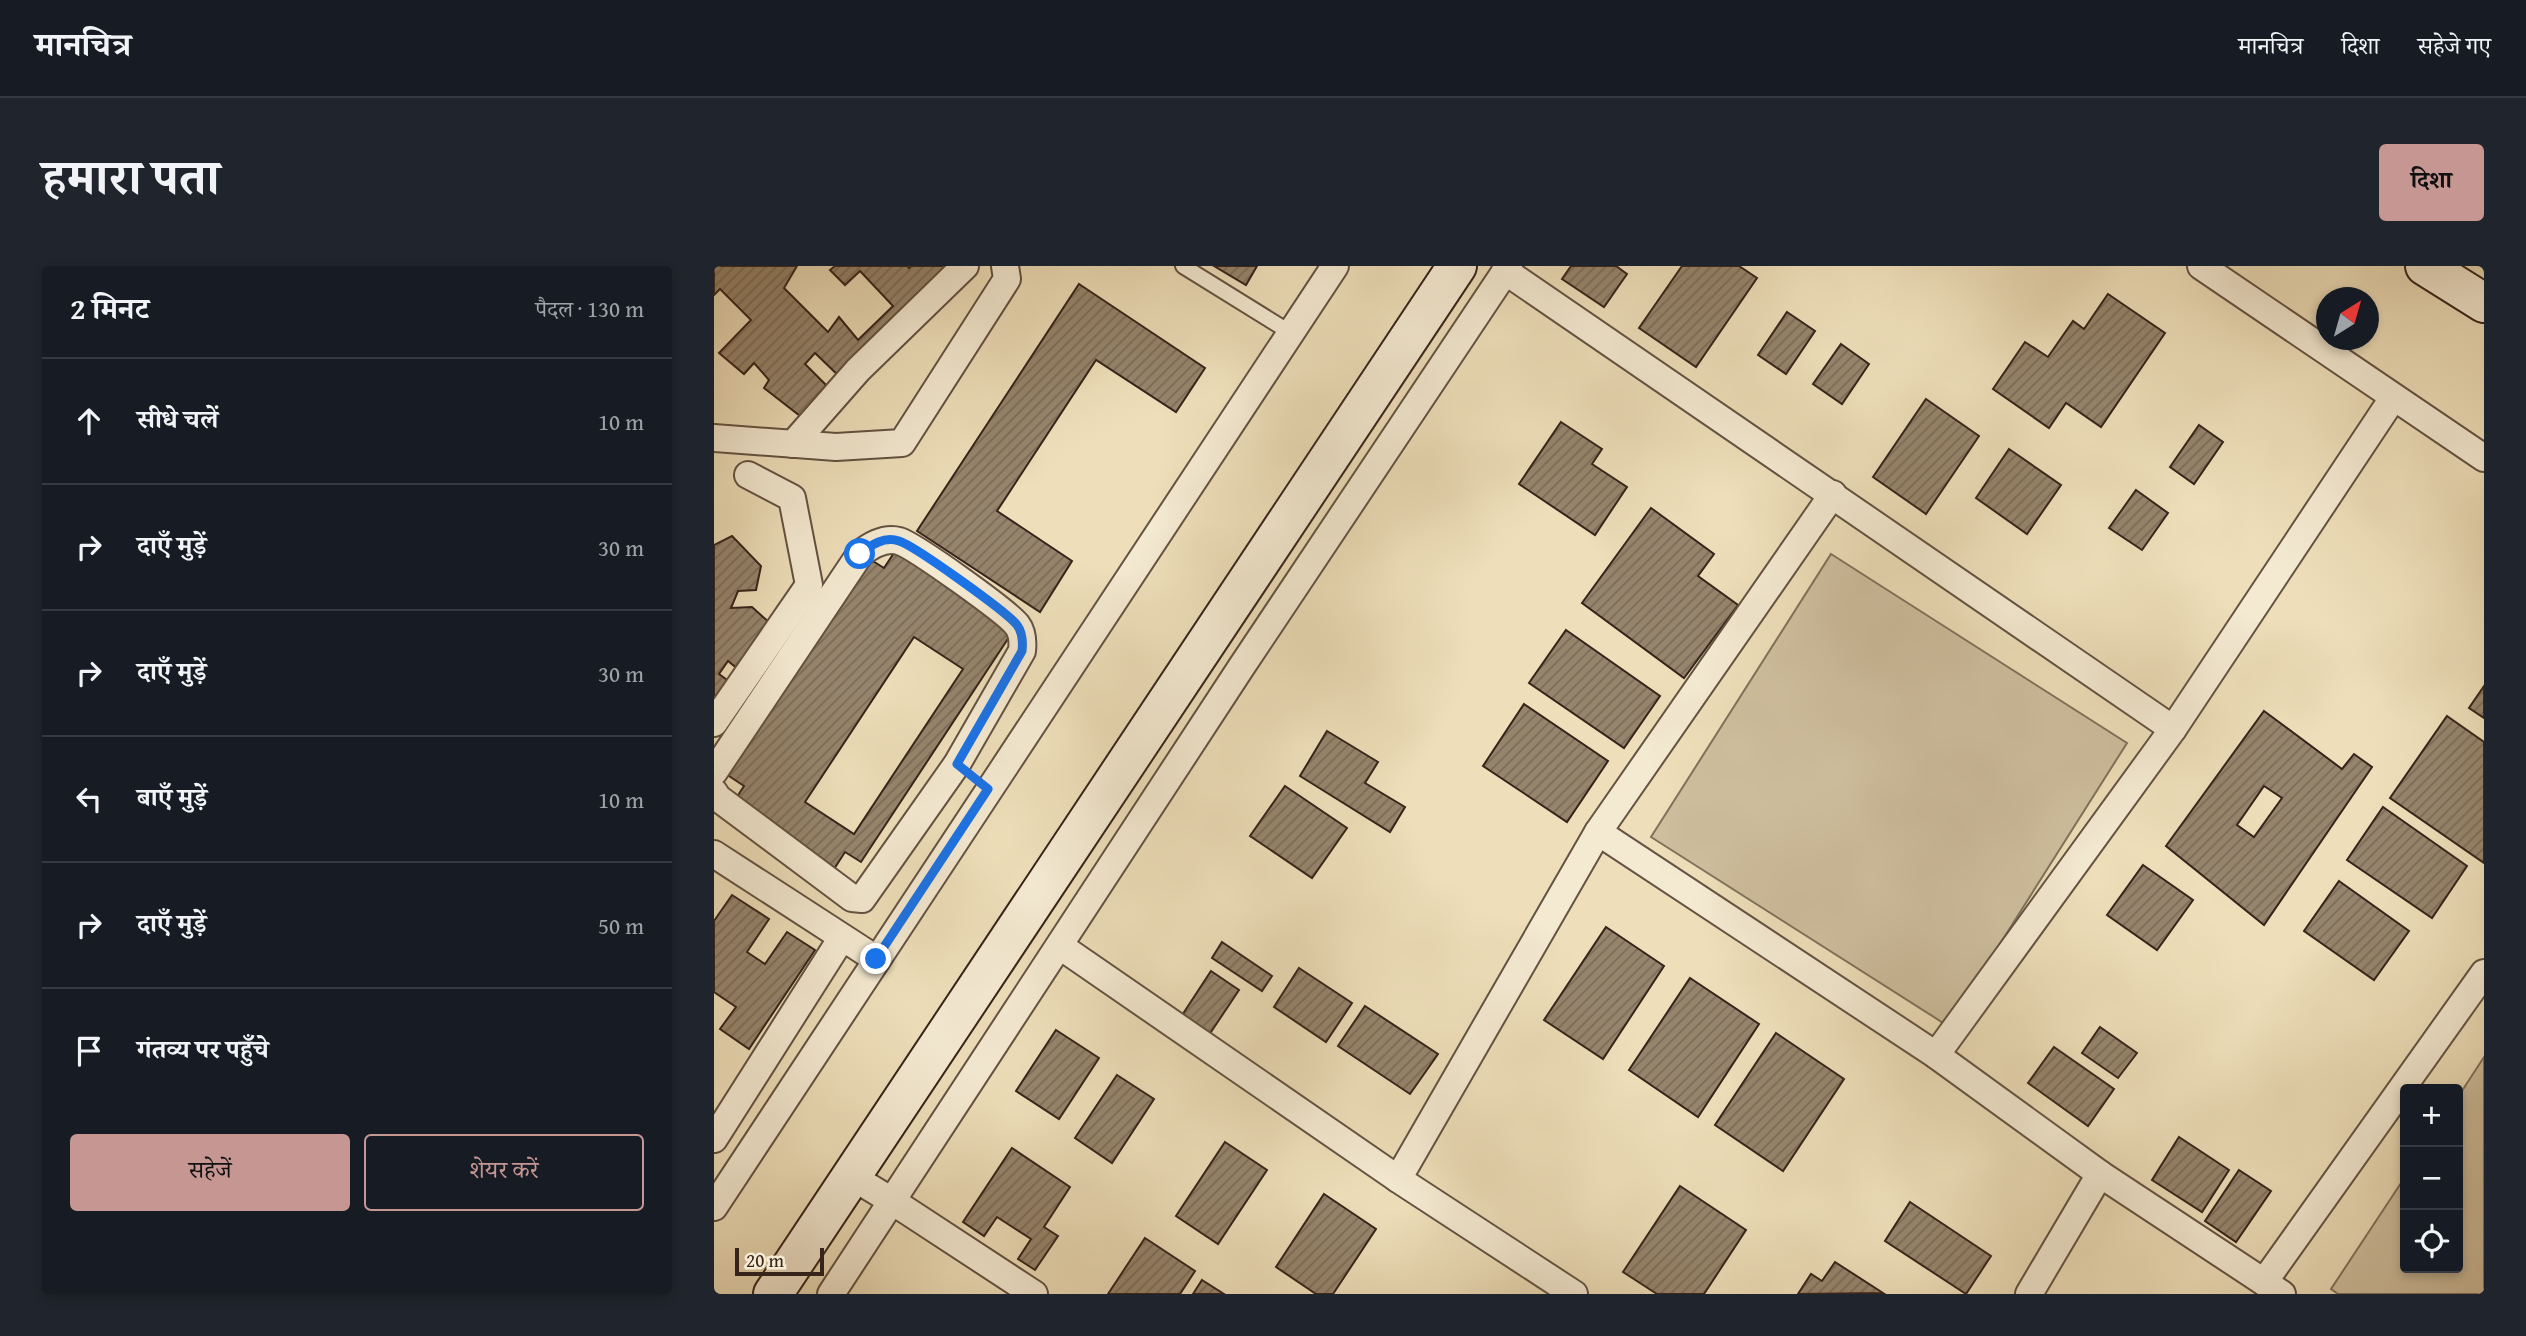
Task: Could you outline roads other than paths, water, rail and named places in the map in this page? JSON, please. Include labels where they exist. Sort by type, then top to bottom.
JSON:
[{"type":"street","points":[[793,444],[858,370],[965,266]]},
{"type":"street","points":[[714,438],[836,447],[902,443],[1007,279],[1005,266]]},
{"type":"street","points":[[714,1207],[1335,266]]},
{"type":"street","points":[[773,1294],[1457,266]]},
{"type":"street","points":[[2201,266],[2484,458]]},
{"type":"street","points":[[2426,266],[2484,303]]},
{"type":"street","points":[[831,1294],[1242,666],[1507,268],[2173,729]]},
{"type":"street","points":[[1936,1055],[2173,729],[2393,398]]},
{"type":"street","points":[[714,723],[809,585],[792,498],[748,475]]},
{"type":"street","points":[[1398,1179],[1598,832],[1833,494]]},
{"type":"street","points":[[714,772],[860,554],[869,546],[884,540],[898,540],[909,546],[1011,618],[1021,632],[1022,651],[957,764],[862,899],[852,898],[718,798],[714,792]]},
{"type":"street","points":[[957,764],[988,789]]},
{"type":"street","points":[[1598,832],[1936,1055],[2100,1174],[2273,1288],[2484,973]]},
{"type":"street","points":[[714,854],[841,939],[876,959]]},
{"type":"street","points":[[714,1139],[841,939]]},
{"type":"street","points":[[1060,946],[1398,1179],[1574,1294]]},
{"type":"street","points":[[2029,1294],[2100,1174]]},
{"type":"street","points":[[851,1176],[1034,1294]]},
{"type":"lane","points":[[1183,266],[1292,333]]}]
